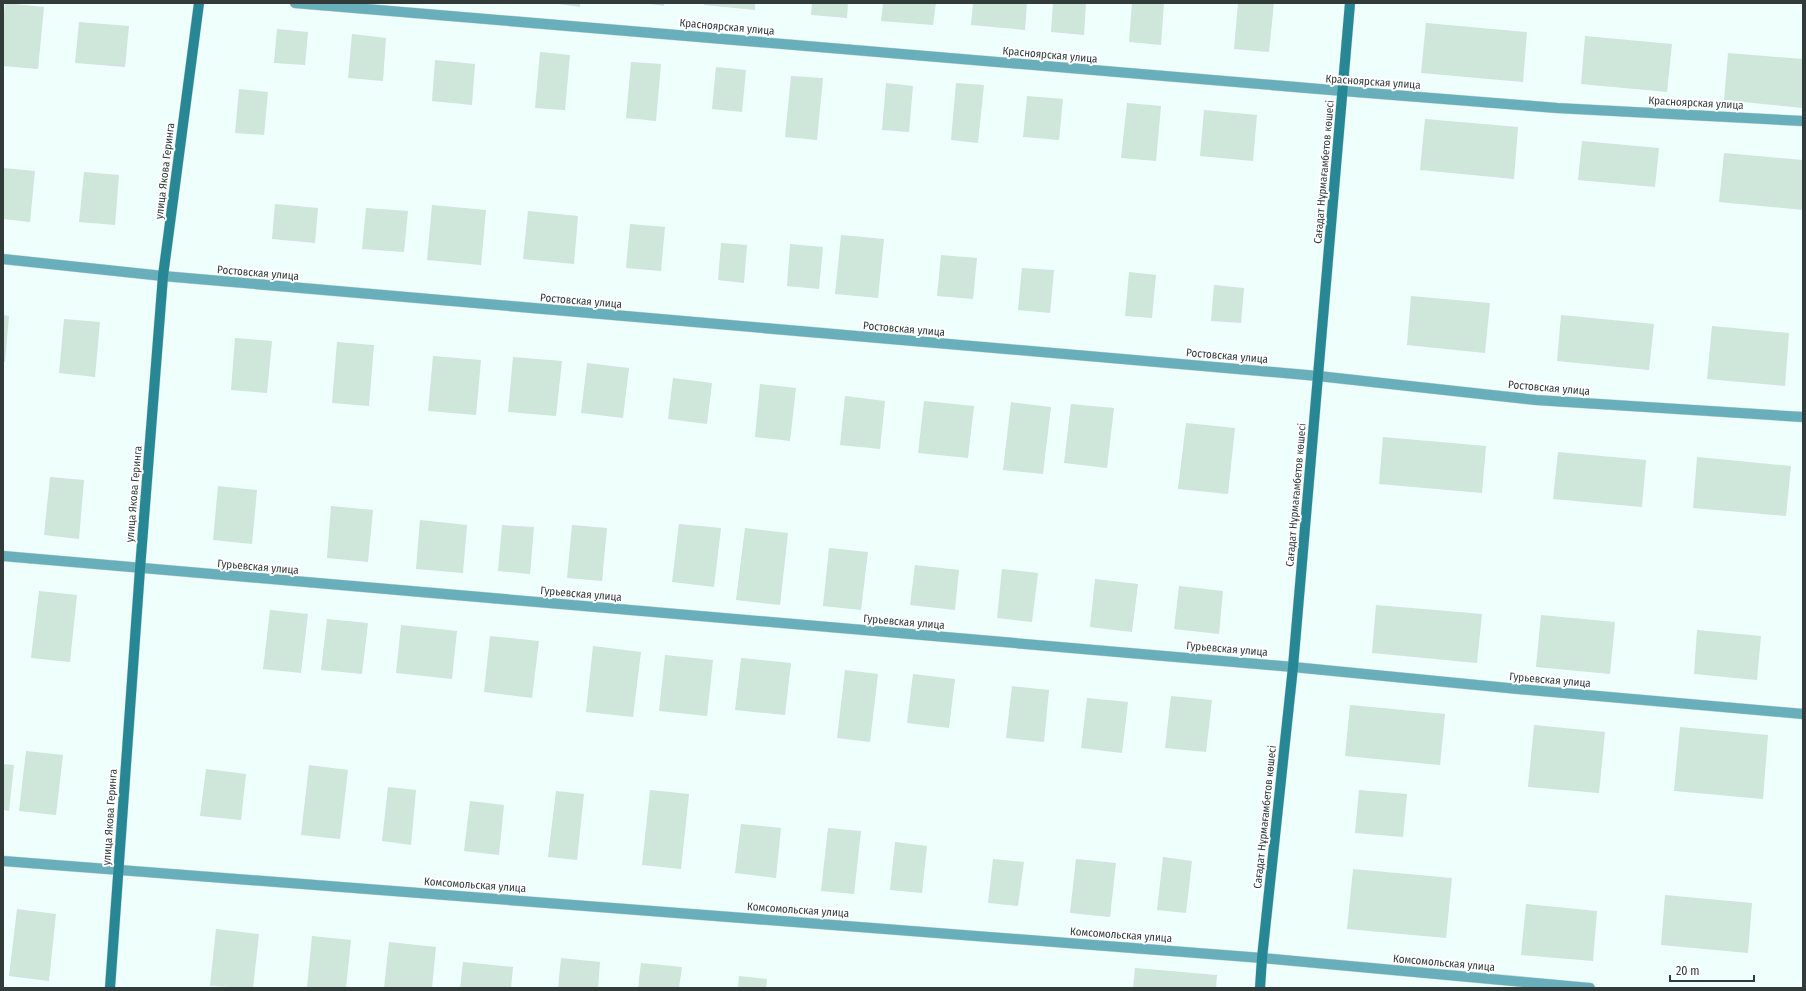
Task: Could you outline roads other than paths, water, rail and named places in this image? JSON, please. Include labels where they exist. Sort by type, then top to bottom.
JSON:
[{"type":"street","name":"улица Якова Геринга","points":[[110,988],[163,276],[199,3]]},
{"type":"street","name":"Красноярская улица","points":[[295,3],[1558,108],[1803,121]]},
{"type":"street","name":"Сағадат Нұрмағамбетов көшесі","points":[[1260,988],[1293,667],[1350,3]]},
{"type":"street","name":"Ростовская улица","points":[[3,259],[163,276],[1318,376],[1536,400],[1803,417]]},
{"type":"street","name":"Гурьевская улица","points":[[3,556],[140,569],[1293,667],[1518,689],[1803,714]]},
{"type":"street","name":"Комсомольская улица","points":[[3,861],[1262,958],[1590,988]]}]
